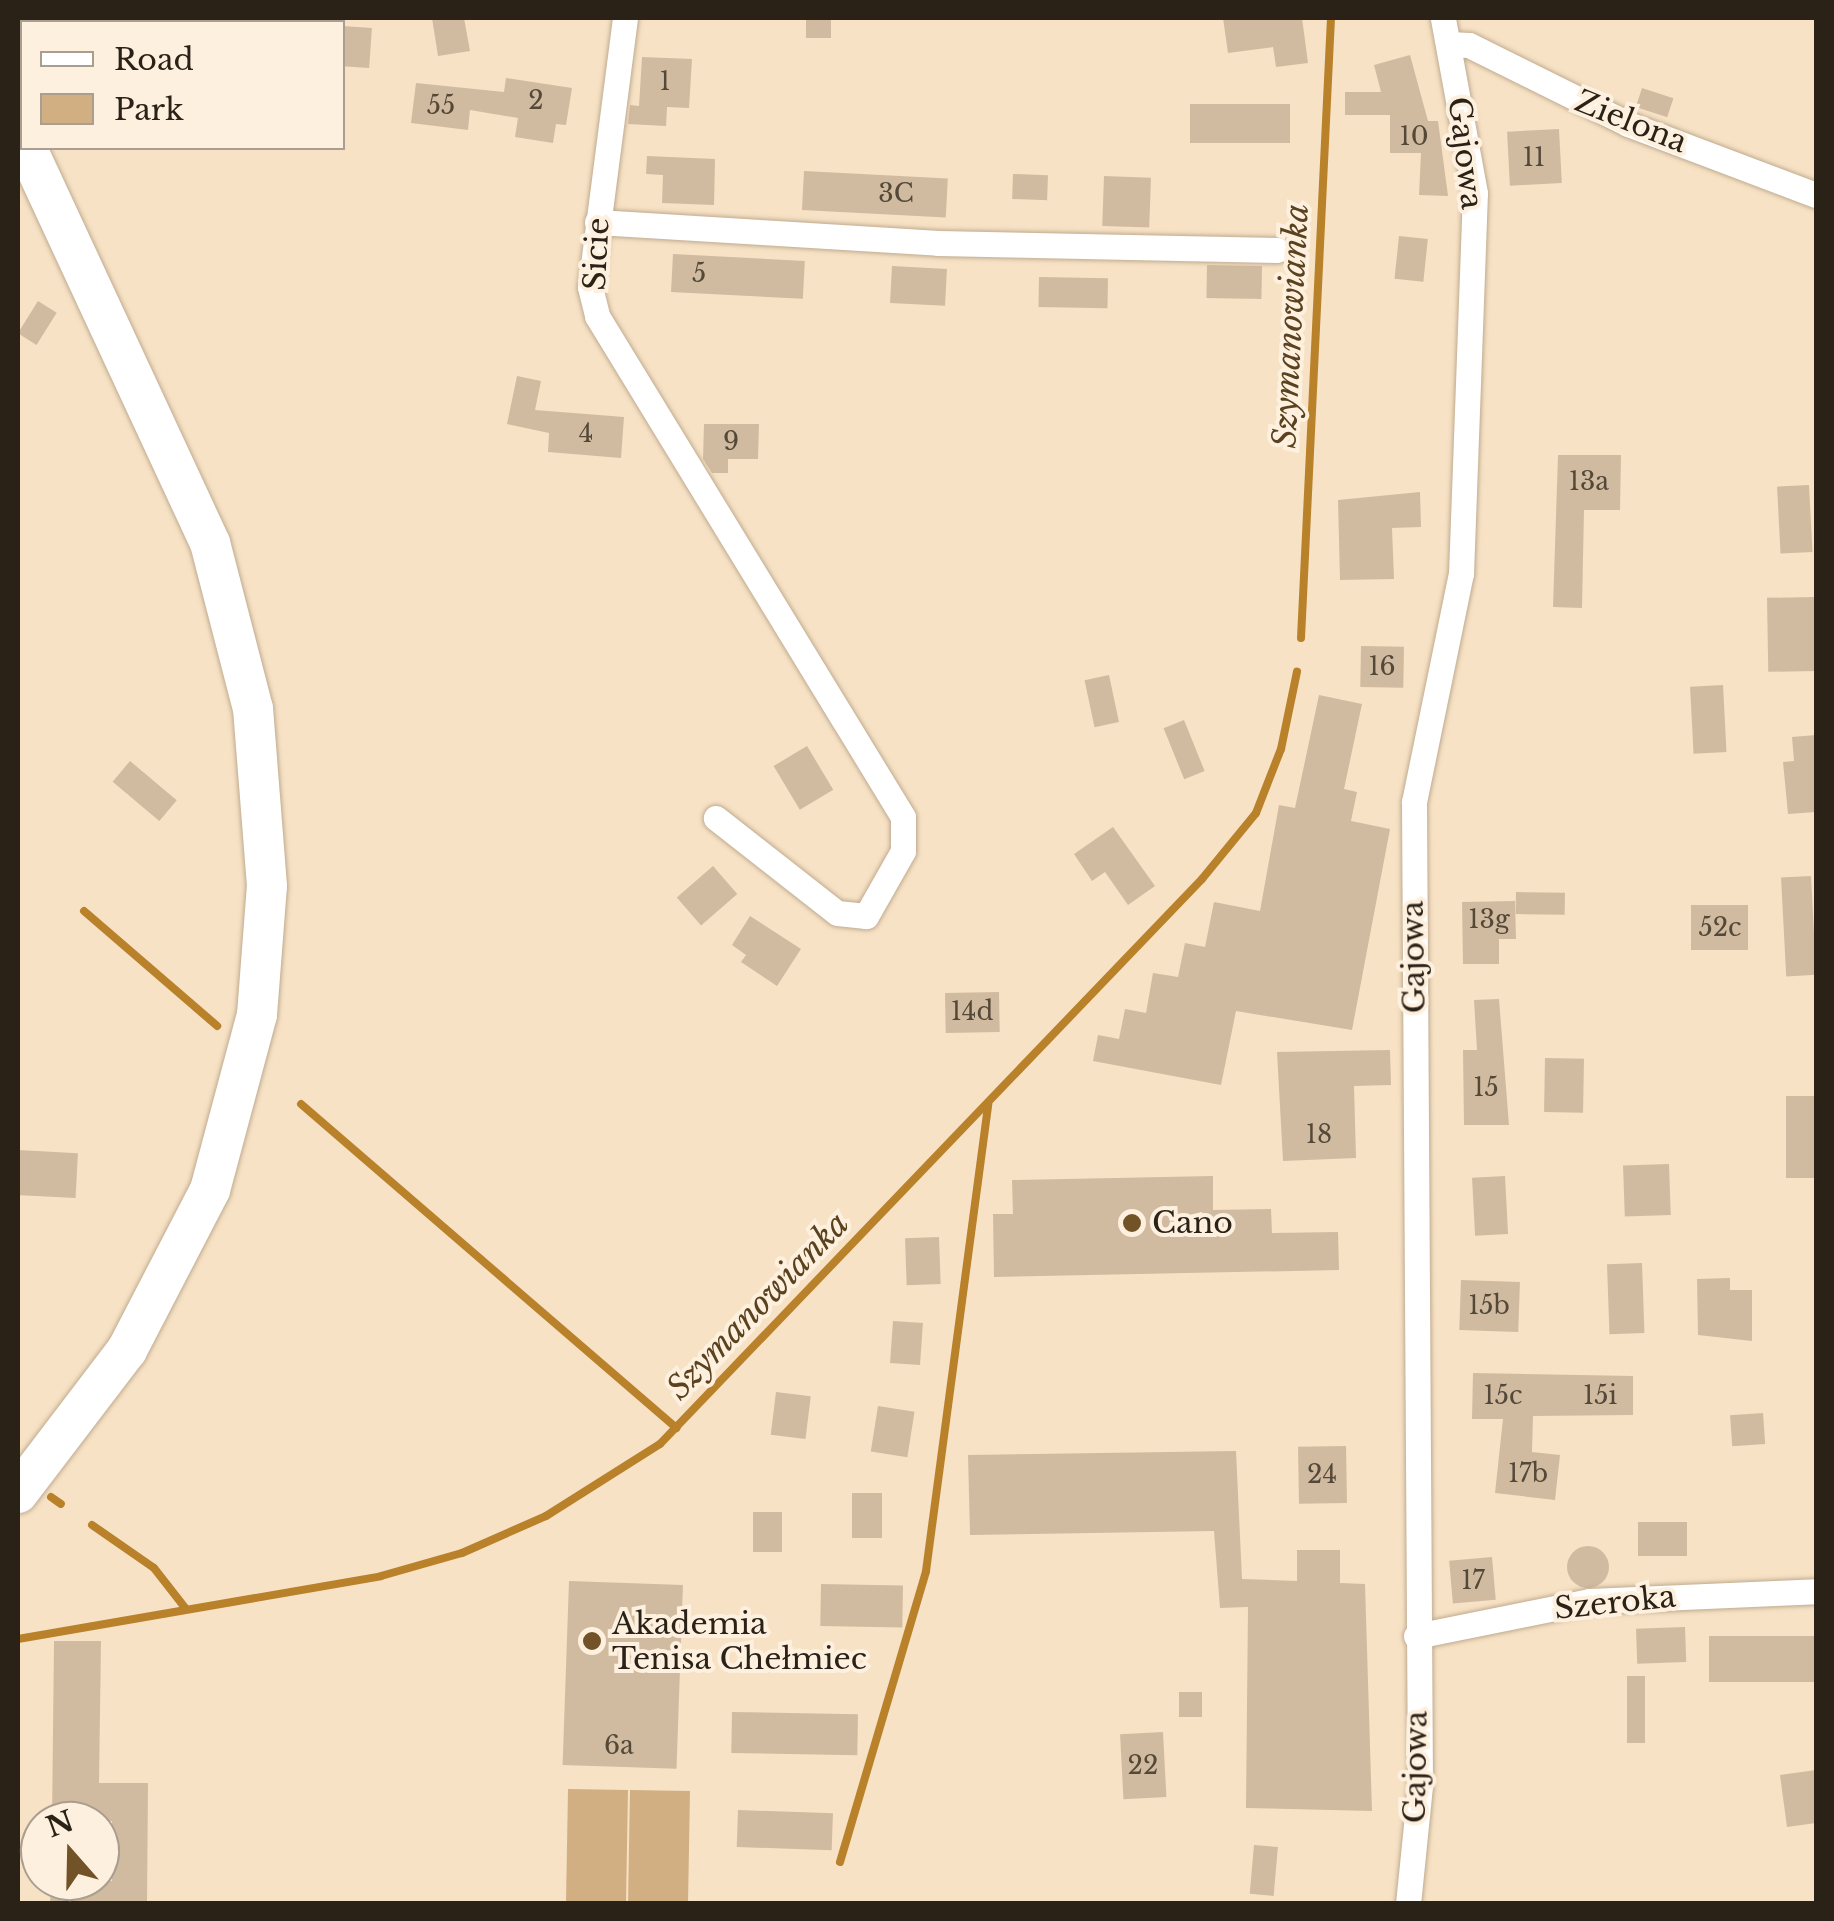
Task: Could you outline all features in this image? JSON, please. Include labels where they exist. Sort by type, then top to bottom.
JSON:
[{"type":"main road","points":[[18,1493],[127,1350],[210,1190],[256,1014],[267,886],[253,709],[210,542],[28,150]]},
{"type":"street","name":"Sicie","points":[[625,18],[590,287],[597,316],[903,818],[902,851],[866,916],[838,913],[716,818]]},
{"type":"street","name":"Gajowa","points":[[1408,1904],[1420,1785],[1416,1636],[1414,802],[1461,574],[1475,193],[1443,18]]},
{"type":"street","name":"Zielona","points":[[1449,44],[1469,45],[1628,124],[1816,195]]},
{"type":"street","points":[[597,222],[938,243],[1277,250]]},
{"type":"street","name":"Szeroka","points":[[1416,1636],[1590,1601],[1816,1591]]},
{"type":"green space","points":[[568,1789],[628,1790],[626,1904],[566,1903]]},
{"type":"green space","points":[[630,1790],[690,1791],[688,1904],[628,1903]]},
{"type":"building","points":[[432,18],[464,18],[470,51],[438,56]]},
{"type":"building","points":[[806,18],[831,18],[831,38],[806,38]]},
{"type":"building","points":[[1223,18],[1302,18],[1308,63],[1276,67],[1273,47],[1228,53]]},
{"type":"building","points":[[345,26],[372,28],[369,68],[345,66]]},
{"type":"building","points":[[1410,55],[1428,121],[1438,121],[1448,196],[1419,195],[1421,153],[1390,153],[1390,115],[1345,115],[1345,92],[1381,92],[1374,65]]},
{"type":"building","points":[[642,57],[692,59],[689,108],[667,107],[666,126],[628,124],[630,105],[639,106]]},
{"type":"building","points":[[506,78],[572,88],[566,125],[556,124],[553,143],[515,137],[518,118],[470,110],[468,130],[411,123],[416,83],[504,92]]},
{"type":"building","points":[[1642,88],[1673,98],[1667,117],[1636,107]]},
{"type":"building","points":[[1190,104],[1290,104],[1290,143],[1190,143]]},
{"type":"building","points":[[1559,129],[1562,183],[1510,186],[1507,132]]},
{"type":"building","points":[[647,156],[715,159],[714,205],[662,203],[663,175],[646,174]]},
{"type":"building","points":[[804,171],[948,179],[946,217],[802,210]]},
{"type":"building","points":[[1013,174],[1048,175],[1047,200],[1012,199]]},
{"type":"building","points":[[1104,176],[1151,178],[1149,228],[1102,226]]},
{"type":"building","points":[[1399,236],[1428,239],[1423,282],[1395,279]]},
{"type":"building","points":[[673,254],[805,261],[803,299],[671,292]]},
{"type":"building","points":[[1207,265],[1262,266],[1261,299],[1206,298]]},
{"type":"building","points":[[892,266],[947,269],[945,306],[890,303]]},
{"type":"building","points":[[1039,277],[1108,278],[1107,308],[1038,307]]},
{"type":"building","points":[[38,301],[57,313],[37,345],[18,333]]},
{"type":"building","points":[[517,376],[541,381],[535,410],[624,417],[621,458],[548,452],[549,433],[507,424]]},
{"type":"building","points":[[704,424],[759,424],[758,459],[728,459],[728,473],[712,473],[703,459]]},
{"type":"building","points":[[1558,455],[1621,455],[1620,510],[1584,510],[1582,608],[1553,607]]},
{"type":"building","points":[[1809,485],[1813,552],[1781,554],[1777,487]]},
{"type":"building","points":[[1420,492],[1421,527],[1392,528],[1394,579],[1340,580],[1338,500]]},
{"type":"building","points":[[1815,597],[1816,671],[1768,672],[1767,598]]},
{"type":"building","points":[[1361,646],[1404,647],[1403,688],[1360,687]]},
{"type":"building","points":[[1109,675],[1119,722],[1095,727],[1085,680]]},
{"type":"building","points":[[1723,685],[1727,752],[1694,754],[1690,687]]},
{"type":"building","points":[[1319,695],[1362,704],[1344,789],[1357,792],[1351,821],[1390,829],[1352,1030],[1236,1011],[1221,1085],[1093,1061],[1098,1035],[1119,1039],[1125,1009],[1146,1013],[1153,973],[1178,977],[1185,943],[1205,947],[1214,902],[1260,911],[1279,805],[1295,808]]},
{"type":"building","points":[[1184,720],[1205,771],[1184,779],[1164,728]]},
{"type":"building","points":[[1816,735],[1816,812],[1788,814],[1783,762],[1794,761],[1792,737]]},
{"type":"building","points":[[807,746],[833,790],[800,810],[774,766]]},
{"type":"building","points":[[130,761],[177,800],[159,821],[113,782]]},
{"type":"building","points":[[1113,827],[1155,886],[1128,905],[1105,872],[1092,881],[1074,854]]},
{"type":"building","points":[[713,866],[737,894],[701,925],[677,897]]},
{"type":"building","points":[[1811,876],[1816,975],[1786,976],[1781,878]]},
{"type":"building","points":[[1516,892],[1565,893],[1565,915],[1516,914]]},
{"type":"building","points":[[1515,901],[1516,939],[1499,939],[1499,964],[1463,964],[1462,902]]},
{"type":"building","points":[[1691,905],[1748,905],[1748,950],[1691,950]]},
{"type":"building","points":[[750,916],[801,949],[777,986],[741,962],[746,955],[732,945]]},
{"type":"building","points":[[999,992],[1000,1032],[946,1033],[945,993]]},
{"type":"building","points":[[1499,999],[1509,1125],[1464,1125],[1463,1050],[1477,1050],[1474,1000]]},
{"type":"building","points":[[1390,1050],[1391,1085],[1354,1086],[1356,1158],[1283,1161],[1277,1052]]},
{"type":"building","points":[[1545,1058],[1584,1059],[1583,1113],[1544,1112]]},
{"type":"building","points":[[1786,1096],[1816,1096],[1816,1178],[1786,1178]]},
{"type":"building","points":[[18,1150],[78,1153],[76,1198],[18,1195]]},
{"type":"building","points":[[1669,1164],[1671,1215],[1625,1217],[1623,1166]]},
{"type":"building","name":"Cano","points":[[1213,1176],[1213,1210],[1271,1209],[1272,1233],[1338,1232],[1339,1270],[994,1277],[993,1214],[1013,1214],[1012,1180]]},
{"type":"building","points":[[1505,1176],[1508,1234],[1475,1236],[1472,1178]]},
{"type":"building","points":[[939,1237],[941,1284],[907,1285],[905,1238]]},
{"type":"building","points":[[1642,1263],[1644,1333],[1609,1334],[1607,1264]]},
{"type":"building","points":[[1730,1278],[1730,1290],[1752,1290],[1752,1341],[1698,1335],[1697,1279]]},
{"type":"building","points":[[1461,1280],[1520,1282],[1518,1332],[1459,1330]]},
{"type":"building","points":[[893,1321],[923,1323],[920,1365],[890,1363]]},
{"type":"building","points":[[1473,1373],[1633,1376],[1633,1415],[1533,1416],[1532,1452],[1560,1455],[1555,1500],[1495,1493],[1503,1419],[1472,1419]]},
{"type":"building","points":[[776,1392],[811,1396],[805,1439],[771,1435]]},
{"type":"building","points":[[878,1406],[915,1412],[907,1457],[871,1451]]},
{"type":"building","points":[[1763,1413],[1765,1444],[1732,1446],[1730,1415]]},
{"type":"building","points":[[1346,1446],[1347,1503],[1299,1504],[1298,1447]]},
{"type":"building","points":[[1236,1451],[1242,1579],[1297,1581],[1297,1550],[1340,1550],[1340,1583],[1365,1584],[1372,1811],[1246,1808],[1248,1607],[1220,1608],[1214,1531],[970,1535],[968,1455]]},
{"type":"building","points":[[852,1493],[882,1493],[882,1538],[852,1538]]},
{"type":"building","points":[[753,1512],[782,1512],[782,1552],[753,1552]]},
{"type":"building","points":[[1638,1522],[1687,1522],[1687,1556],[1638,1556]]},
{"type":"building","points":[[1588,1546],[1603,1552],[1609,1567],[1603,1582],[1588,1588],[1573,1582],[1567,1567],[1573,1552]]},
{"type":"building","points":[[1492,1557],[1496,1600],[1453,1604],[1449,1561]]},
{"type":"building","points":[[569,1581],[683,1585],[677,1769],[563,1765]]},
{"type":"building","points":[[821,1584],[903,1585],[902,1627],[820,1626]]},
{"type":"building","points":[[1685,1627],[1686,1662],[1637,1664],[1636,1629]]},
{"type":"building","points":[[1709,1636],[1816,1636],[1816,1682],[1709,1682]]},
{"type":"building","points":[[54,1641],[101,1641],[99,1783],[148,1783],[147,1904],[50,1904],[120,1901],[120,1801],[52,1801]]},
{"type":"building","points":[[1627,1676],[1645,1676],[1645,1743],[1627,1743]]},
{"type":"building","points":[[1179,1692],[1202,1692],[1202,1717],[1179,1717]]},
{"type":"building","points":[[732,1712],[858,1714],[857,1755],[731,1753]]},
{"type":"building","points":[[1163,1732],[1166,1797],[1123,1799],[1120,1734]]},
{"type":"building","points":[[1816,1770],[1816,1823],[1787,1827],[1780,1775]]},
{"type":"building","points":[[738,1810],[833,1813],[832,1850],[737,1847]]},
{"type":"building","points":[[1254,1845],[1278,1847],[1274,1896],[1250,1894]]},
{"type":"waterway","name":"Szymanowianka","points":[[1301,638],[1331,18]]},
{"type":"waterway","name":"Szymanowianka","points":[[18,1639],[381,1576],[462,1553],[546,1516],[660,1444],[1202,879],[1256,813],[1281,749],[1297,672]]},
{"type":"waterway","points":[[84,911],[217,1026]]},
{"type":"waterway","points":[[301,1104],[677,1428]]},
{"type":"waterway","points":[[840,1862],[926,1571],[988,1104]]},
{"type":"waterway","points":[[51,1497],[61,1504]]},
{"type":"waterway","points":[[92,1525],[154,1568],[186,1609]]},
{"type":"place","name":"Cano","points":[[1132,1223]]},
{"type":"place","name":"Akademia Tenisa Chełmiec","points":[[592,1641]]}]
